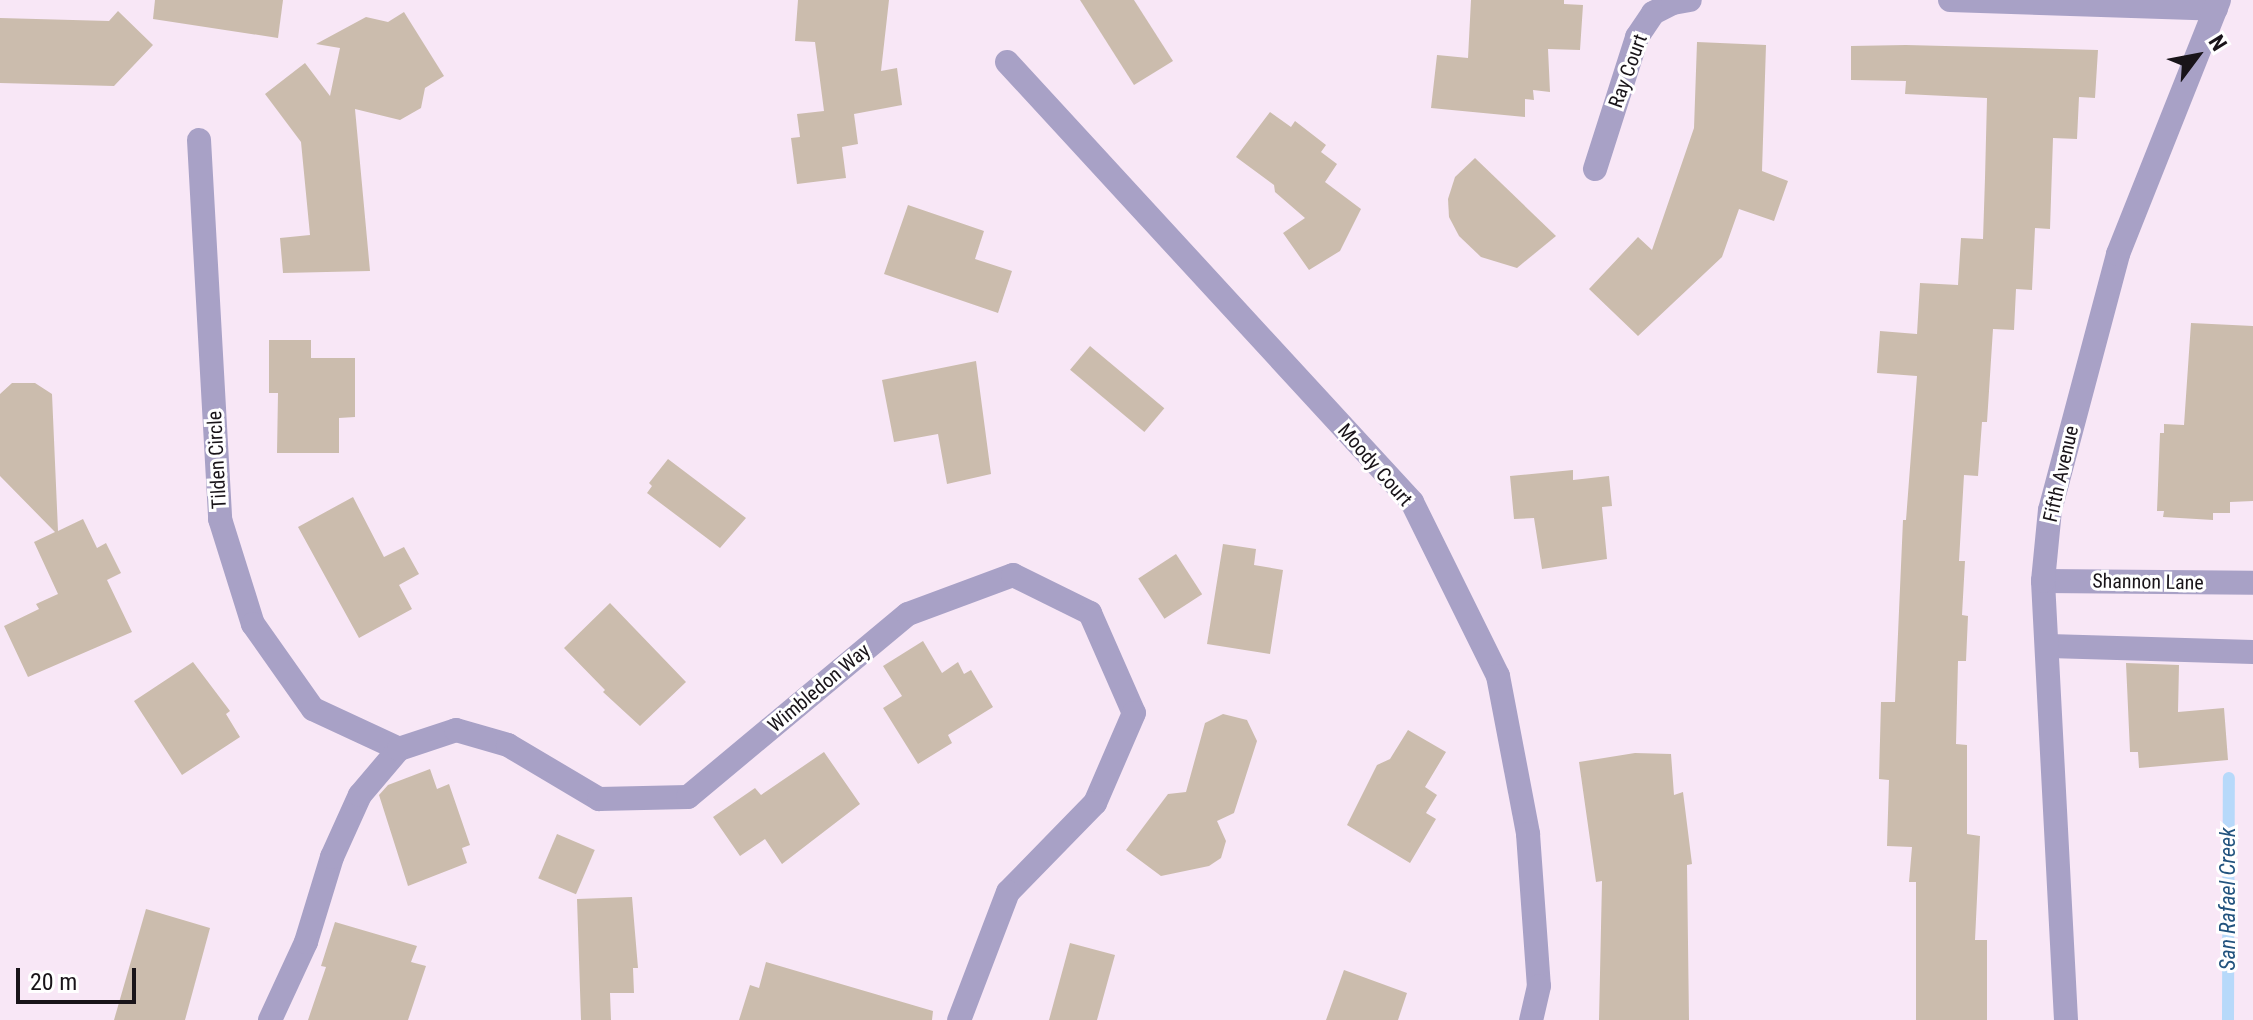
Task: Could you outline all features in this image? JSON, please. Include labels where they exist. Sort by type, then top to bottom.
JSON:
[{"type":"street","name":"Ray Court","points":[[1595,169],[1637,37],[1653,13],[1673,3],[1690,0]]},
{"type":"street","points":[[1950,0],[2218,5]]},
{"type":"street","name":"Fifth Avenue","points":[[2066,1020],[2049,646],[2043,581],[2050,510],[2118,254],[2218,5]]},
{"type":"street","name":"Moody Court","points":[[1007,62],[1412,502],[1498,676],[1528,834],[1539,986],[1531,1020]]},
{"type":"street","name":"Tilden Circle","points":[[199,140],[220,519],[253,624],[313,709],[399,749]]},
{"type":"street","name":"Wimbledon Way","points":[[399,749],[456,730],[508,745],[599,799],[688,797],[908,614],[1013,575],[1090,613],[1134,713],[1095,803],[1008,892],[959,1020]]},
{"type":"street","name":"Shannon Lane","points":[[2043,581],[2253,583]]},
{"type":"street","points":[[2049,646],[2253,652]]},
{"type":"street","points":[[270,1020],[306,942],[332,857],[360,795],[399,749]]},
{"type":"building","points":[[155,0],[283,0],[278,38],[153,19]]},
{"type":"building","points":[[798,0],[889,0],[881,71],[897,68],[902,105],[854,114],[858,144],[842,147],[846,178],[797,184],[791,138],[800,137],[797,114],[824,111],[815,42],[795,41]]},
{"type":"building","points":[[1080,0],[1134,0],[1173,61],[1134,85]]},
{"type":"building","points":[[1471,0],[1564,0],[1564,4],[1583,5],[1580,50],[1548,49],[1550,92],[1533,90],[1534,100],[1525,99],[1525,117],[1431,108],[1437,55],[1468,58]]},
{"type":"building","points":[[118,11],[153,45],[114,86],[0,83],[0,18],[109,21]]},
{"type":"building","points":[[404,12],[444,76],[425,88],[421,108],[400,120],[355,109],[370,271],[283,273],[280,238],[310,235],[301,142],[265,94],[305,63],[330,96],[340,48],[316,44],[366,17],[388,22]]},
{"type":"building","points":[[1697,42],[1766,45],[1762,171],[1788,181],[1774,221],[1739,209],[1722,257],[1638,336],[1589,289],[1638,237],[1652,250],[1694,128]]},
{"type":"building","points":[[1851,46],[2098,50],[2095,98],[2079,97],[2077,139],[2053,138],[2050,229],[2035,228],[2032,290],[2016,289],[2014,330],[1993,329],[1987,422],[1982,422],[1978,476],[1964,475],[1959,561],[1965,561],[1962,615],[1968,616],[1966,661],[1958,661],[1956,744],[1967,745],[1967,834],[1980,836],[1975,940],[1987,940],[1987,1020],[1916,1020],[1916,882],[1909,882],[1912,847],[1887,846],[1889,780],[1879,779],[1881,702],[1895,702],[1903,520],[1906,520],[1917,376],[1877,373],[1880,331],[1917,334],[1920,283],[1958,285],[1961,238],[1983,239],[1987,98],[1905,94],[1906,81],[1851,80]]},
{"type":"building","points":[[1270,112],[1291,127],[1295,121],[1326,145],[1321,152],[1337,164],[1325,182],[1361,209],[1340,251],[1309,270],[1283,233],[1305,218],[1275,192],[1274,185],[1236,157]]},
{"type":"building","points":[[1475,158],[1556,236],[1517,268],[1481,257],[1459,236],[1449,217],[1448,199],[1455,177]]},
{"type":"building","points":[[908,205],[984,231],[975,259],[1012,271],[998,313],[884,274]]},
{"type":"building","points":[[2191,323],[2253,326],[2253,501],[2230,502],[2230,513],[2213,513],[2213,520],[2163,517],[2164,511],[2157,511],[2160,433],[2164,433],[2164,424],[2184,425]]},
{"type":"building","points":[[269,340],[311,340],[311,358],[355,358],[355,417],[339,418],[339,453],[277,453],[278,393],[269,393]]},
{"type":"building","points":[[1090,346],[1164,408],[1144,432],[1070,370]]},
{"type":"building","points":[[976,361],[991,474],[947,484],[938,434],[894,442],[882,380]]},
{"type":"building","points":[[12,383],[35,383],[52,394],[58,531],[83,519],[97,548],[106,543],[121,573],[107,580],[132,632],[28,677],[4,626],[39,609],[36,604],[58,594],[34,542],[55,532],[0,476],[0,394]]},
{"type":"building","points":[[668,459],[746,518],[720,548],[647,493],[652,486],[649,483]]},
{"type":"building","points":[[1573,470],[1573,480],[1609,476],[1612,506],[1602,507],[1607,559],[1542,569],[1534,518],[1514,519],[1510,476]]},
{"type":"building","points":[[353,497],[384,557],[404,547],[419,574],[399,585],[412,609],[359,638],[298,527]]},
{"type":"building","points":[[1223,544],[1256,549],[1254,565],[1283,570],[1270,654],[1207,644]]},
{"type":"building","points":[[1176,554],[1202,594],[1164,619],[1138,579]]},
{"type":"building","points":[[610,603],[686,682],[640,726],[603,692],[605,690],[564,648]]},
{"type":"building","points":[[923,641],[942,673],[958,662],[964,674],[971,670],[993,707],[948,735],[952,743],[918,764],[883,708],[902,696],[883,666]]},
{"type":"building","points":[[193,662],[230,711],[226,714],[240,737],[182,775],[134,701]]},
{"type":"building","points":[[2126,663],[2179,665],[2178,712],[2224,708],[2228,760],[2139,768],[2138,752],[2130,752]]},
{"type":"building","points":[[1223,714],[1247,720],[1257,741],[1234,813],[1217,821],[1226,841],[1221,858],[1209,866],[1161,876],[1126,850],[1168,794],[1186,792],[1205,723]]},
{"type":"building","points":[[1408,730],[1446,752],[1425,787],[1437,795],[1426,813],[1436,819],[1410,863],[1347,825],[1377,765],[1390,759]]},
{"type":"building","points":[[824,752],[860,804],[782,864],[765,839],[740,856],[713,817],[755,788],[761,795]]},
{"type":"building","points":[[1635,753],[1671,754],[1674,795],[1683,792],[1692,864],[1687,865],[1689,1020],[1599,1020],[1602,881],[1596,882],[1579,762]]},
{"type":"building","points":[[430,769],[437,789],[449,784],[470,845],[462,848],[467,863],[408,886],[379,795],[388,785]]},
{"type":"building","points":[[557,834],[595,850],[576,894],[538,878]]},
{"type":"building","points":[[632,897],[638,968],[633,968],[634,993],[610,993],[611,1020],[581,1020],[577,899]]},
{"type":"building","points":[[146,909],[210,928],[185,1020],[114,1020]]},
{"type":"building","points":[[335,922],[417,946],[411,962],[426,966],[408,1020],[308,1020],[326,967],[321,966]]},
{"type":"building","points":[[1070,943],[1115,955],[1097,1020],[1049,1020]]},
{"type":"building","points":[[766,962],[933,1011],[932,1020],[739,1020],[750,985],[759,988]]},
{"type":"building","points":[[1344,970],[1407,993],[1398,1020],[1326,1020]]},
{"type":"waterway","name":"San Rafael Creek","points":[[2228,1020],[2229,778]]}]
